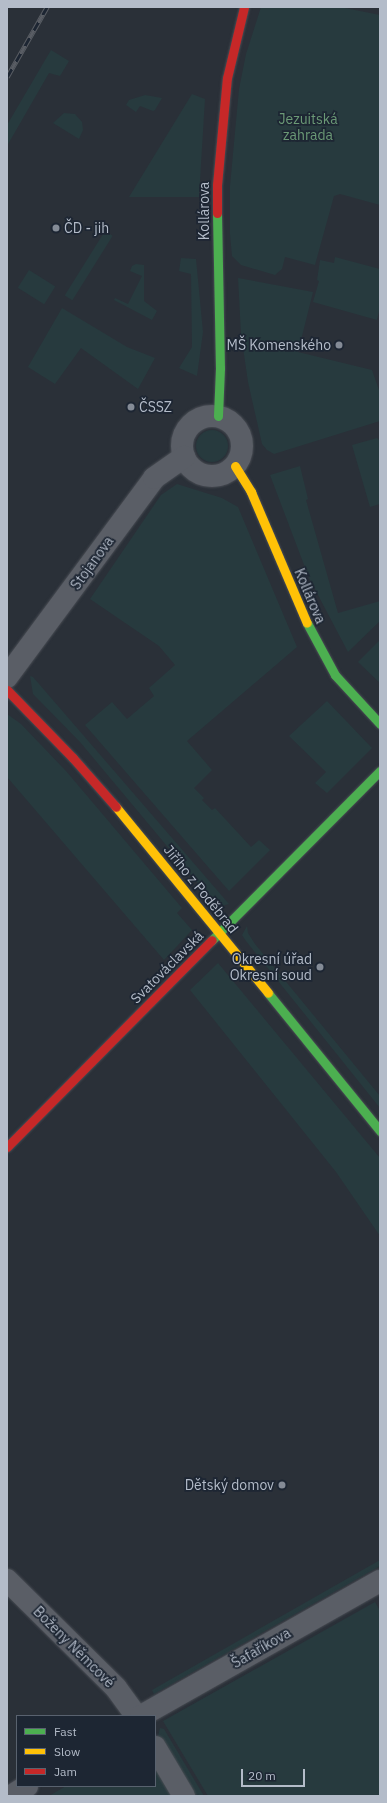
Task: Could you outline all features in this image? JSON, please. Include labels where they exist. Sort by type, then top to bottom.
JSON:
[{"type":"street","name":"Kollárova","points":[[218,416],[220,368],[217,185],[227,78],[244,7]]},
{"type":"street","points":[[218,416],[233,424],[240,434],[242,450],[235,466],[222,474],[207,475],[193,469],[184,457],[182,441],[189,426],[202,417],[218,416]]},
{"type":"street","name":"Stojanova","points":[[7,677],[154,478],[184,457]]},
{"type":"street","name":"Kollárova","points":[[235,466],[251,492],[315,642],[335,675],[380,724]]},
{"type":"street","name":"Jiřího z Poděbrad","points":[[7,690],[73,758],[220,933],[380,1131]]},
{"type":"street","name":"Svatováclavská","points":[[7,1147],[380,771]]},
{"type":"street","name":"Boženy Němcové","points":[[7,1580],[116,1688],[135,1715]]},
{"type":"street","name":"Šafaříkova","points":[[143,1715],[380,1580]]},
{"type":"street","points":[[156,1749],[184,1796]]},
{"type":"street","points":[[10,1796],[25,1787]]},
{"type":"green space","name":"Jezuitská zahrada","points":[[261,7],[340,7],[380,15],[380,205],[340,194],[334,196],[315,265],[285,257],[282,269],[275,275],[241,265],[232,256],[230,234],[230,186],[239,89],[246,54]]},
{"type":"green space","points":[[51,50],[69,61],[60,76],[49,73],[7,146],[7,125]]},
{"type":"green space","points":[[192,94],[205,99],[199,197],[129,197]]},
{"type":"green space","points":[[145,95],[162,98],[155,110],[153,111],[140,106],[136,112],[126,105],[129,100]]},
{"type":"green space","points":[[64,113],[75,114],[82,122],[83,130],[79,139],[53,123]]},
{"type":"green space","points":[[105,231],[113,236],[72,300],[65,295]]},
{"type":"green space","points":[[335,257],[380,269],[380,307],[377,320],[313,302],[319,281],[317,280],[320,260],[334,263]]},
{"type":"green space","points":[[181,258],[196,259],[203,332],[197,376],[179,368],[192,347],[191,274],[179,271]]},
{"type":"green space","points":[[136,264],[144,265],[144,301],[157,311],[152,320],[114,300],[115,298],[128,304],[142,276],[130,271],[132,266]]},
{"type":"green space","points":[[29,270],[55,286],[44,304],[18,288]]},
{"type":"green space","points":[[238,278],[313,292],[298,352],[372,370],[380,393],[380,421],[274,454],[267,450],[262,444],[248,382],[241,334]]},
{"type":"green space","points":[[62,308],[127,347],[155,358],[138,389],[81,348],[55,384],[28,367]]},
{"type":"green space","points":[[212,430],[223,435],[228,446],[223,457],[212,462],[201,457],[196,446],[201,435]]},
{"type":"green space","points":[[377,438],[380,441],[380,504],[370,507],[352,445]]},
{"type":"green space","points":[[300,466],[308,499],[306,500],[338,613],[380,601],[380,621],[348,652],[309,578],[270,475]]},
{"type":"green space","points":[[177,484],[222,498],[238,507],[297,647],[187,741],[212,770],[194,788],[204,798],[202,800],[212,810],[215,808],[251,847],[259,840],[270,850],[229,891],[85,725],[112,702],[127,719],[154,696],[149,688],[175,665],[159,646],[90,599],[161,495]]},
{"type":"green space","points":[[380,640],[380,683],[358,662]]},
{"type":"green space","points":[[30,676],[33,677],[229,904],[222,906],[216,904],[202,888],[80,742],[33,694]]},
{"type":"green space","points":[[327,701],[372,748],[327,793],[315,783],[326,772],[289,736]]},
{"type":"green space","points":[[7,714],[21,724],[66,771],[182,908],[177,913],[192,930],[164,960],[7,777]]},
{"type":"green space","points":[[247,926],[248,933],[255,944],[380,1096],[380,1108],[246,941],[242,935]]},
{"type":"green space","points":[[218,963],[380,1158],[380,1236],[336,1172],[190,990]]},
{"type":"green space","points":[[380,1560],[380,1566],[154,1694],[152,1690]]},
{"type":"green space","points":[[375,1602],[380,1611],[380,1796],[208,1796],[163,1721]]},
{"type":"green space","points":[[160,1728],[164,1729],[204,1796],[193,1794],[158,1736]]},
{"type":"green space","points":[[156,1767],[174,1796],[49,1796],[64,1787],[156,1787]]},
{"type":"railway","points":[[7,77],[47,7]]},
{"type":"traffic: fast","points":[[217,213],[220,368],[218,416]]},
{"type":"traffic: fast","points":[[307,623],[335,675],[380,724]]},
{"type":"traffic: fast","points":[[212,940],[380,771]]},
{"type":"traffic: fast","points":[[268,993],[380,1131]]},
{"type":"traffic: slow","points":[[235,466],[251,492],[307,623]]},
{"type":"traffic: slow","points":[[116,807],[268,993]]},
{"type":"traffic: jam","points":[[217,213],[217,185],[227,78],[244,7]]},
{"type":"traffic: jam","points":[[7,690],[73,758],[116,807]]},
{"type":"traffic: jam","points":[[7,1147],[212,940]]},
{"type":"place","name":"ČD - jih","points":[[56,228]]},
{"type":"place","name":"MŠ Komenského","points":[[339,345]]},
{"type":"place","name":"ČSSZ","points":[[131,407]]},
{"type":"place","name":"Okresní úřad Okresní soud","points":[[320,967]]},
{"type":"place","name":"Dětský domov","points":[[282,1485]]}]
